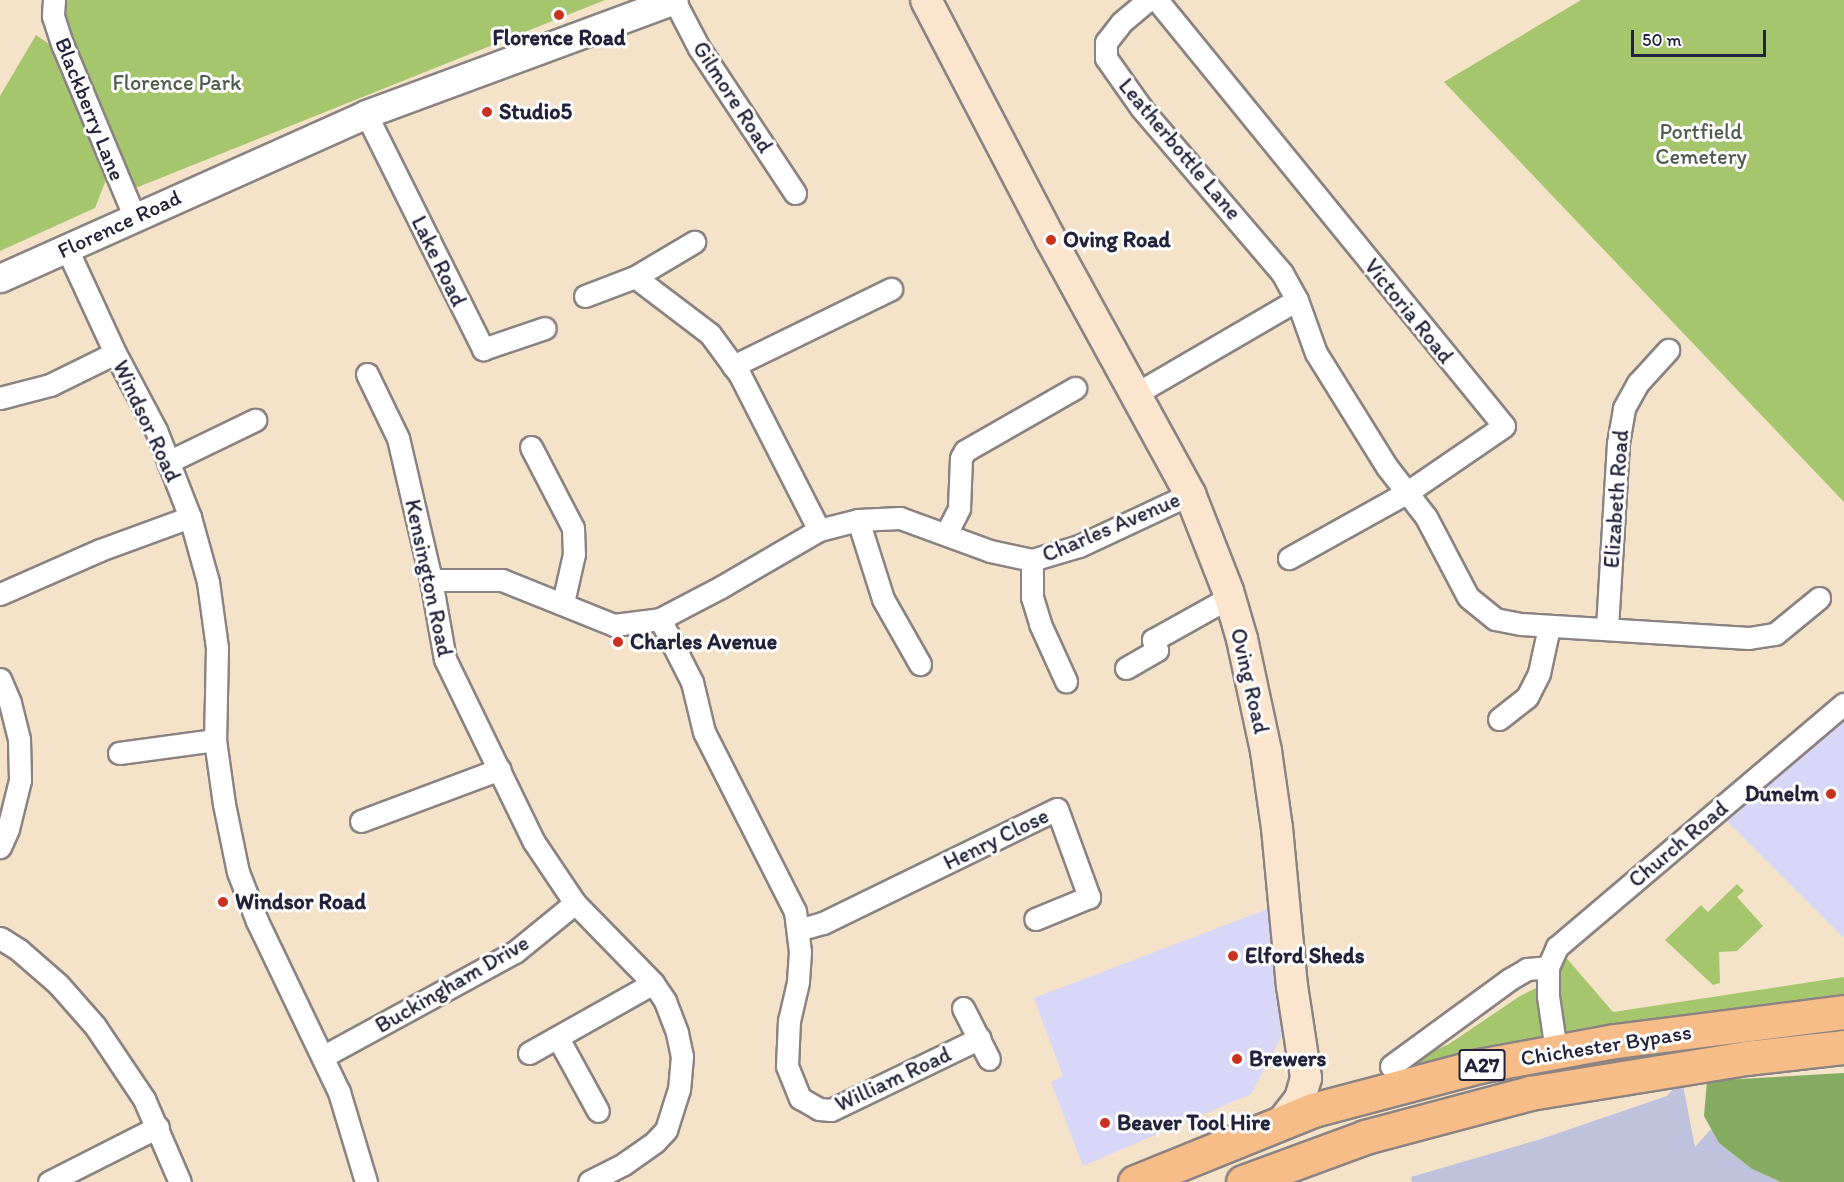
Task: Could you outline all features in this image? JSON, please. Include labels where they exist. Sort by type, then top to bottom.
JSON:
[{"type":"highway","name":"Chichester Bypass","points":[[1136,1182],[1282,1122],[1354,1098],[1479,1065],[1648,1036],[1844,1012]]},
{"type":"highway","name":"Chichester Bypass","points":[[1243,1182],[1350,1142],[1530,1093],[1746,1058],[1844,1047]]},
{"type":"main road","name":"Oving Road","points":[[926,0],[1051,240],[1137,393],[1190,494],[1230,597],[1255,692],[1268,761],[1305,1073],[1304,1092],[1282,1122]]},
{"type":"main road","points":[[1305,1073],[1318,1087],[1354,1098]]},
{"type":"street","name":"Blackberry Lane","points":[[54,0],[53,16],[63,46],[134,216]]},
{"type":"street","name":"Florence Road","points":[[0,278],[366,114],[674,0]]},
{"type":"street","name":"Gilmore Road","points":[[674,0],[699,48],[795,193]]},
{"type":"street","name":"Leatherbottle Lane","points":[[1148,0],[1121,23],[1106,42],[1106,58],[1142,109],[1276,264],[1297,300],[1316,353],[1406,493]]},
{"type":"street","name":"Victoria Road","points":[[1157,0],[1503,426],[1406,493],[1289,558]]},
{"type":"street","name":"Lake Road","points":[[366,114],[483,350],[545,328]]},
{"type":"street","points":[[585,296],[635,277],[694,242]]},
{"type":"street","name":"Windsor Road","points":[[67,249],[115,352],[156,430],[190,517],[208,582],[217,648],[214,740],[238,872],[263,933],[324,1056],[339,1092],[366,1182]]},
{"type":"street","points":[[635,277],[710,334],[736,371],[819,530]]},
{"type":"street","points":[[736,371],[891,289]]},
{"type":"street","points":[[1137,393],[1297,300]]},
{"type":"street","name":"Elizabeth Road","points":[[1607,628],[1616,471],[1624,408],[1638,383],[1668,350]]},
{"type":"street","points":[[0,398],[50,386],[115,352]]},
{"type":"street","name":"Kensington Road","points":[[367,374],[398,438],[431,580],[445,659],[534,842],[575,903],[653,982],[673,1017],[682,1056],[680,1089],[666,1130],[655,1142],[624,1164],[589,1182]]},
{"type":"street","points":[[946,534],[959,508],[961,458],[965,451],[1075,387]]},
{"type":"street","points":[[168,462],[255,420]]},
{"type":"street","points":[[531,447],[573,528],[574,554],[562,603]]},
{"type":"street","points":[[1406,493],[1426,517],[1468,597],[1495,618],[1549,627],[1607,628],[1749,638],[1775,634],[1819,598]]},
{"type":"street","name":"Charles Avenue","points":[[431,580],[502,580],[614,625],[660,619],[720,588],[819,530],[858,520],[900,518],[990,551],[1032,560],[1079,546],[1190,494]]},
{"type":"street","points":[[0,594],[100,550],[190,517]]},
{"type":"street","points":[[858,520],[883,599],[920,664]]},
{"type":"street","name":"Charles Avenue","points":[[1032,560],[1032,597],[1040,624],[1066,681]]},
{"type":"street","points":[[1126,668],[1158,650],[1153,640],[1230,597]]},
{"type":"street","points":[[660,619],[693,682],[704,732],[790,897],[798,930]]},
{"type":"street","points":[[1499,719],[1527,697],[1539,673],[1549,627]]},
{"type":"street","points":[[0,679],[19,739],[20,780],[8,829],[0,847]]},
{"type":"street","name":"Church Road","points":[[1548,967],[1557,947],[1844,704]]},
{"type":"street","points":[[118,753],[214,740]]},
{"type":"street","points":[[361,821],[500,769]]},
{"type":"street","name":"Henry Close","points":[[798,930],[823,923],[1057,809],[1089,897],[1035,919]]},
{"type":"street","name":"Buckingham Drive","points":[[324,1056],[515,952],[575,903]]},
{"type":"street","name":"William Road","points":[[798,930],[799,972],[789,1020],[787,1066],[800,1098],[809,1104],[831,1110],[980,1038]]},
{"type":"street","points":[[0,938],[19,950],[58,984],[95,1026],[129,1073],[158,1127],[180,1182]]},
{"type":"street","points":[[1391,1066],[1510,979],[1527,969],[1548,967],[1548,996],[1556,1051]]},
{"type":"street","points":[[529,1053],[653,982]]},
{"type":"street","points":[[963,1008],[989,1059]]},
{"type":"street","points":[[558,1038],[598,1111]]},
{"type":"street","points":[[49,1182],[158,1127]]},
{"type":"shaded area","points":[[1844,720],[1844,938],[1725,819]]},
{"type":"shaded area","points":[[1270,908],[1285,1030],[1251,1094],[1083,1166],[1051,1082],[1063,1076],[1034,998]]},
{"type":"shaded area","points":[[1682,1080],[1695,1147],[1711,1129],[1719,1143],[1752,1169],[1781,1182],[1412,1182],[1411,1177],[1541,1139],[1667,1096]]},
{"type":"green space","name":"Florence Park","points":[[64,0],[605,0],[133,189],[65,29]]},
{"type":"green space","name":"Portfield Cemetery","points":[[1581,0],[1844,0],[1844,502],[1444,82]]},
{"type":"green space","points":[[36,35],[58,50],[109,172],[95,208],[0,251],[0,96]]},
{"type":"green space","points":[[1737,884],[1744,891],[1737,897],[1763,926],[1737,951],[1719,952],[1720,983],[1713,985],[1665,940],[1701,905],[1708,912]]},
{"type":"green space","points":[[1557,947],[1613,1012],[1844,977],[1844,1002],[1575,1036],[1562,1029],[1548,967]]},
{"type":"green space","points":[[1540,986],[1545,1027],[1539,1039],[1359,1081],[1449,1044],[1520,996]]},
{"type":"green space","points":[[1844,1073],[1844,1182],[1781,1182],[1752,1169],[1719,1143],[1704,1116],[1707,1081]]},
{"type":"place","name":"Florence Road","points":[[559,15]]},
{"type":"place","name":"Studio5","points":[[487,112]]},
{"type":"place","name":"Oving Road","points":[[1051,240]]},
{"type":"place","name":"Charles Avenue","points":[[618,642]]},
{"type":"place","name":"Dunelm","points":[[1831,794]]},
{"type":"place","name":"Windsor Road","points":[[223,902]]},
{"type":"place","name":"Elford Sheds","points":[[1233,956]]},
{"type":"place","name":"Brewers","points":[[1237,1059]]},
{"type":"place","name":"Beaver Tool Hire","points":[[1105,1123]]}]
